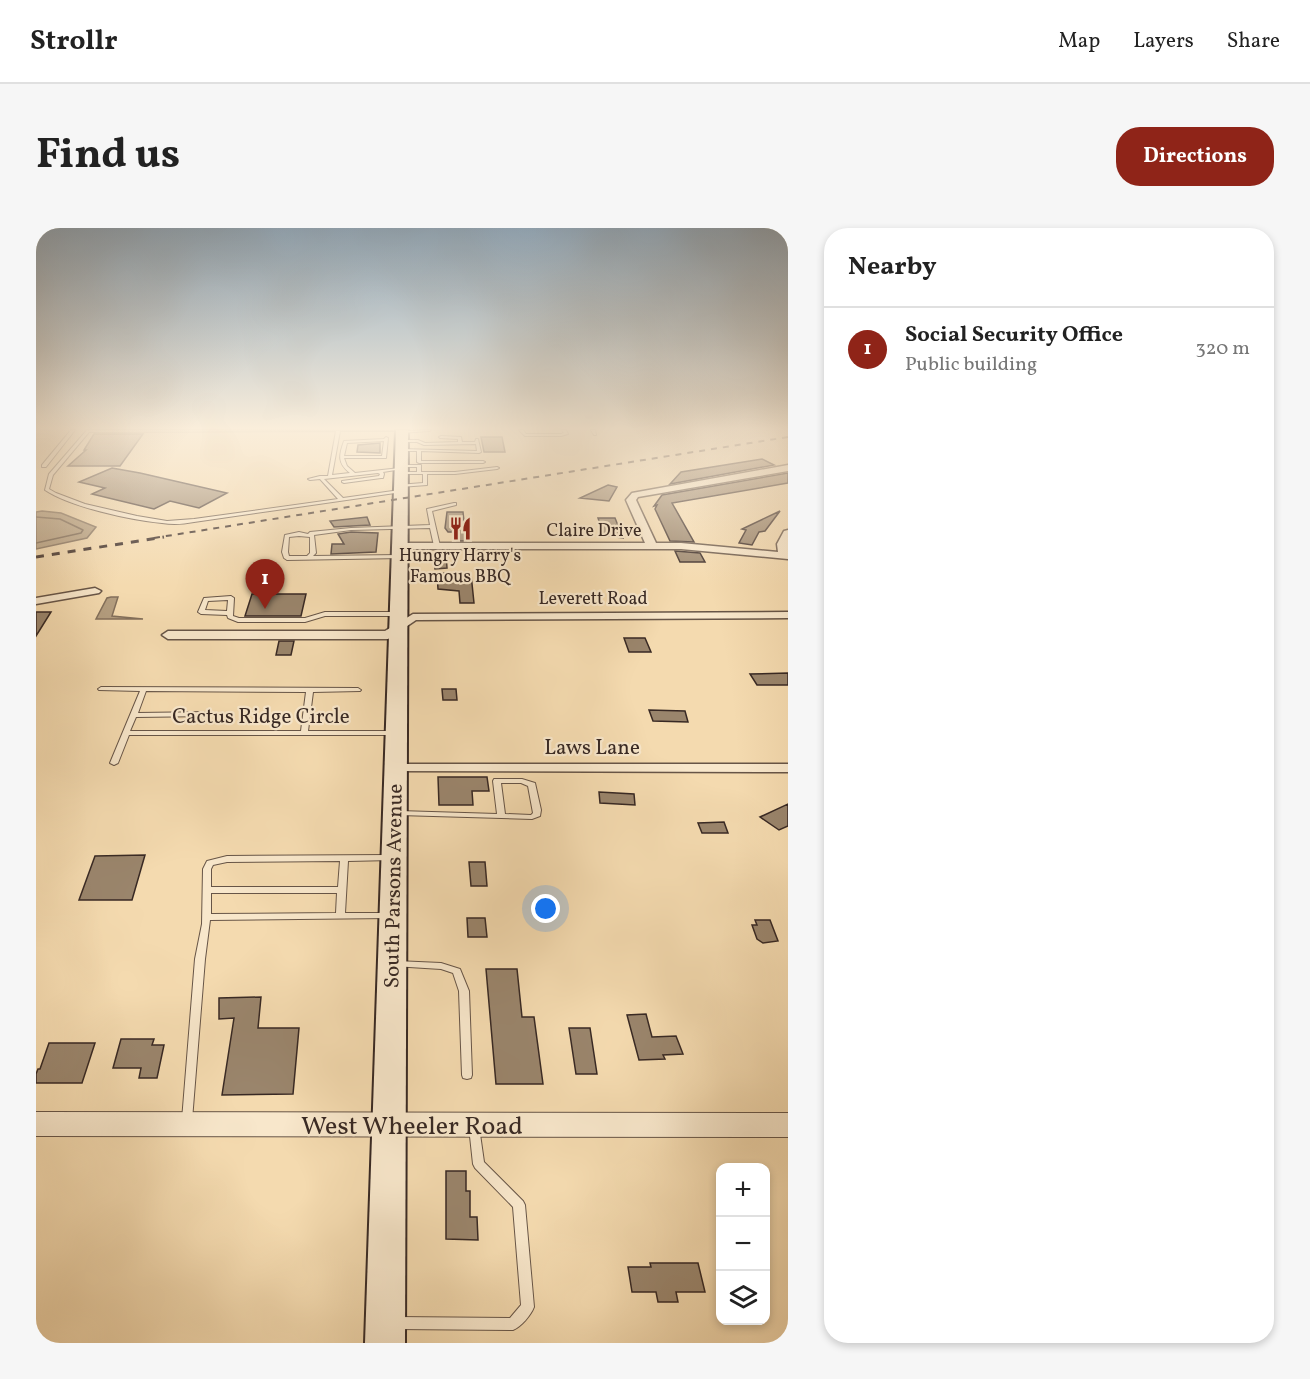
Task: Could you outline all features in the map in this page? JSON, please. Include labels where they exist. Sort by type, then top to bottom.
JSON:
[{"type":"main road","name":"South Parsons Avenue","points":[[385,1333],[400,619],[400,482]]},
{"type":"street","points":[[652,546],[631,500],[635,495],[708,482]]},
{"type":"street","points":[[786,556],[782,543],[788,533]]},
{"type":"street","name":"Claire Drive","points":[[401,538],[437,546],[652,546],[706,548],[786,556]]},
{"type":"street","points":[[36,601],[95,591]]},
{"type":"street","name":"Leverett Road","points":[[168,635],[388,635],[400,619],[412,617],[788,615]]},
{"type":"street","name":"Laws Lane","points":[[396,768],[788,768]]},
{"type":"street","name":"West Wheeler Road","points":[[36,1124],[788,1125]]},
{"type":"lane","points":[[48,482],[50,492],[89,506],[153,520],[174,522],[358,496],[389,482]]},
{"type":"lane","points":[[325,482],[341,499]]},
{"type":"lane","points":[[353,491],[358,496]]},
{"type":"lane","points":[[437,546],[429,510],[454,504]]},
{"type":"lane","points":[[401,538],[310,534],[287,536],[285,552],[287,558],[308,558],[401,538],[432,523]]},
{"type":"lane","points":[[308,558],[313,553],[310,534]]},
{"type":"lane","points":[[229,613],[202,613],[206,599],[233,599],[229,613],[230,617],[238,620],[305,621],[325,614],[400,619]]},
{"type":"lane","points":[[101,689],[358,690]]},
{"type":"lane","points":[[114,763],[144,689]]},
{"type":"lane","points":[[304,733],[310,690]]},
{"type":"lane","points":[[134,715],[210,714]]},
{"type":"lane","name":"Cactus Ridge Circle","points":[[127,733],[396,733]]},
{"type":"lane","points":[[395,813],[501,816],[535,816],[537,810],[532,785],[522,781],[497,781],[501,816]]},
{"type":"lane","points":[[187,1125],[200,959],[206,917],[207,869],[210,863],[219,860],[394,858]]},
{"type":"lane","points":[[340,916],[344,859]]},
{"type":"lane","points":[[207,890],[342,890]]},
{"type":"lane","points":[[206,917],[392,916]]},
{"type":"lane","points":[[391,964],[441,966],[458,971],[464,991],[467,1075]]},
{"type":"lane","points":[[385,1333],[513,1324],[528,1307],[519,1205],[479,1164],[474,1126]]},
{"type":"water","points":[[36,512],[61,513],[96,527],[87,538],[36,549]]},
{"type":"water","points":[[118,597],[112,616],[143,619],[96,619],[107,598]]},
{"type":"building","points":[[79,482],[179,482],[227,493],[199,508],[170,501],[154,509],[92,494],[105,488]]},
{"type":"building","points":[[736,482],[788,482],[672,503],[694,542],[670,541],[655,509],[657,505],[654,506],[662,495]]},
{"type":"building","points":[[608,485],[617,487],[609,501],[580,498]]},
{"type":"building","points":[[780,511],[765,531],[759,532],[752,545],[739,543],[746,530],[742,529]]},
{"type":"building","points":[[447,512],[463,512],[466,541],[457,541],[454,532],[448,532],[445,528]]},
{"type":"building","points":[[367,517],[370,525],[334,527],[330,521]]},
{"type":"building","points":[[598,518],[615,518],[623,538],[604,535]]},
{"type":"building","points":[[378,533],[376,552],[331,554],[332,544],[344,544],[338,534]]},
{"type":"building","points":[[675,551],[700,553],[705,562],[680,562]]},
{"type":"building","points":[[434,555],[446,555],[447,568],[435,569]]},
{"type":"building","points":[[437,573],[471,574],[474,603],[460,603],[459,591],[438,589]]},
{"type":"building","points":[[252,594],[306,594],[301,616],[245,616]]},
{"type":"building","points":[[36,612],[51,612],[36,636]]},
{"type":"building","points":[[624,638],[645,638],[651,652],[629,652]]},
{"type":"building","points":[[279,641],[294,641],[291,655],[276,655]]},
{"type":"building","points":[[788,673],[788,685],[757,685],[750,674]]},
{"type":"building","points":[[442,689],[456,689],[457,700],[443,700]]},
{"type":"building","points":[[649,710],[685,711],[688,722],[653,721]]},
{"type":"building","points":[[438,777],[487,777],[489,791],[472,791],[473,805],[439,805]]},
{"type":"building","points":[[599,792],[634,794],[635,805],[600,803]]},
{"type":"building","points":[[788,804],[788,826],[779,830],[760,817]]},
{"type":"building","points":[[724,822],[728,833],[702,833],[698,823]]},
{"type":"building","points":[[145,855],[132,900],[79,900],[95,856]]},
{"type":"building","points":[[469,862],[485,862],[487,886],[471,886]]},
{"type":"building","points":[[467,918],[485,918],[487,937],[468,937]]},
{"type":"building","points":[[755,920],[770,920],[778,941],[763,943],[757,939],[752,925],[757,925]]},
{"type":"building","points":[[486,969],[517,969],[522,1017],[534,1017],[543,1084],[496,1084]]},
{"type":"building","points":[[261,997],[258,1028],[299,1028],[293,1094],[222,1095],[234,1018],[219,1019],[219,998]]},
{"type":"building","points":[[646,1014],[652,1037],[676,1036],[683,1054],[663,1055],[665,1059],[639,1060],[627,1015]]},
{"type":"building","points":[[569,1028],[590,1028],[597,1074],[576,1074]]},
{"type":"building","points":[[121,1039],[154,1039],[152,1045],[164,1045],[157,1078],[139,1078],[141,1068],[113,1068]]},
{"type":"building","points":[[49,1043],[95,1043],[82,1083],[36,1083],[36,1074]]},
{"type":"building","points":[[446,1171],[466,1171],[466,1191],[470,1191],[470,1217],[477,1217],[478,1240],[446,1239]]},
{"type":"building","points":[[650,1263],[698,1263],[705,1292],[676,1292],[678,1302],[658,1302],[656,1292],[632,1292],[628,1267],[651,1267]]},
{"type":"railway","points":[[154,538],[505,482]]},
{"type":"railway","points":[[36,557],[164,537]]},
{"type":"place","name":"Hungry Harry's Famous BBQ","points":[[460,529]]},
{"type":"place","name":"Social Security Office","points":[[265,609]]}]
